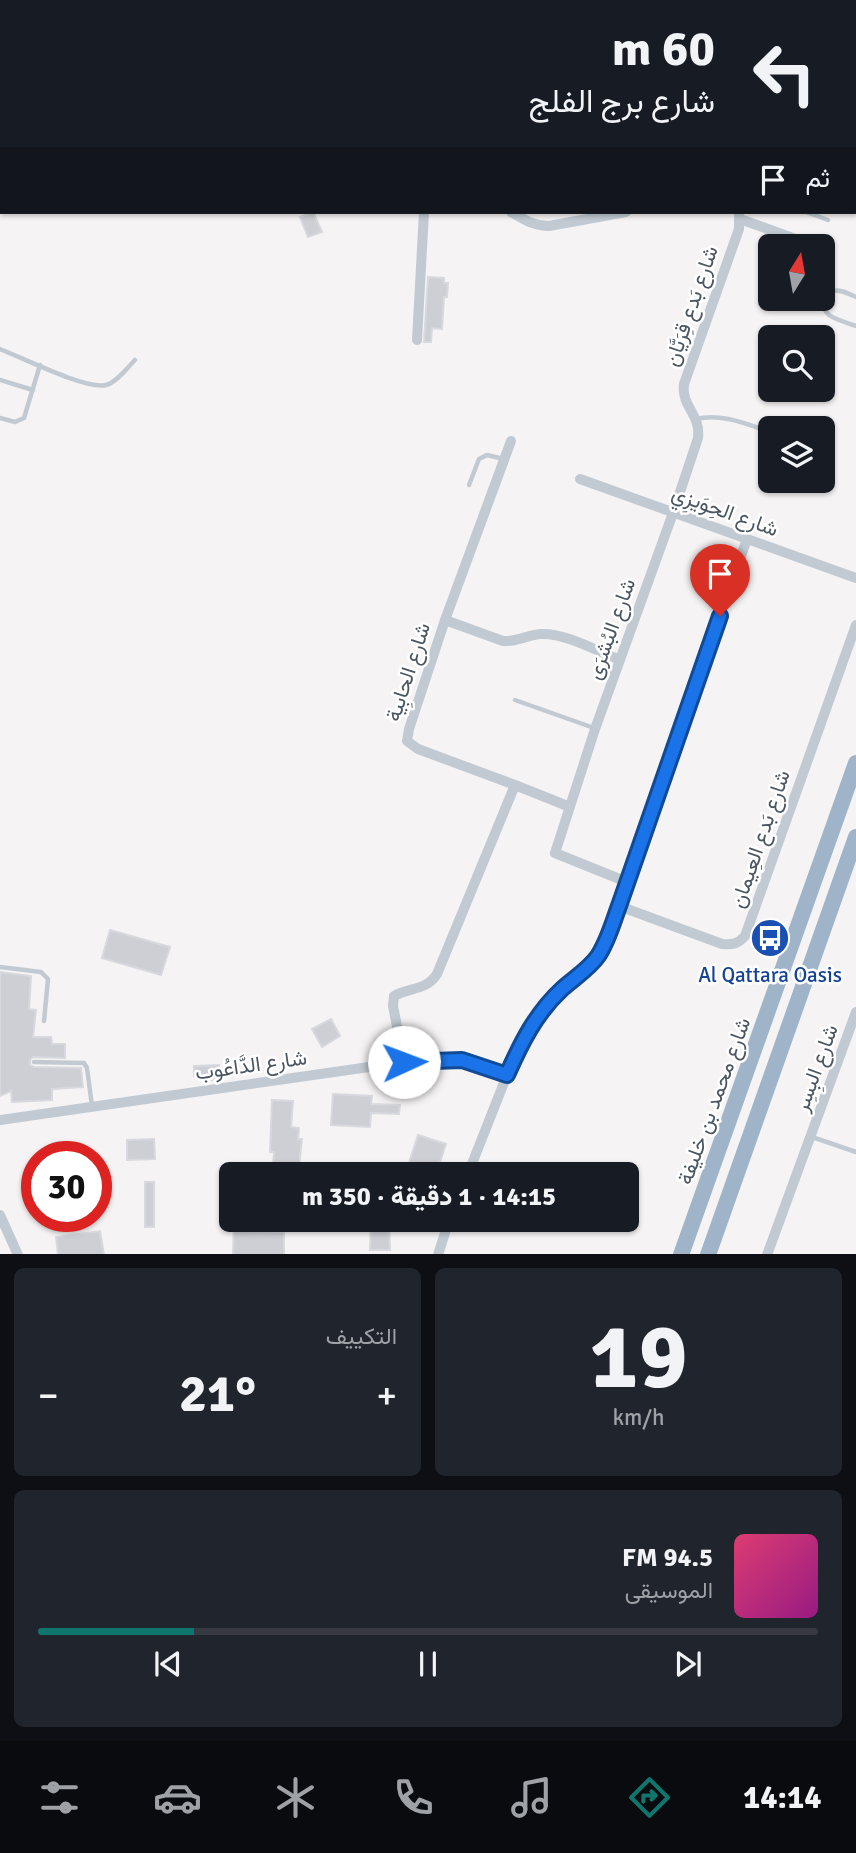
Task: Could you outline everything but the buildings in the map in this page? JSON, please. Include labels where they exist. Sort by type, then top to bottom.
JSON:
[{"type":"highway","name":"شارع محمد بن خليفة","points":[[681,1254],[856,763]]},
{"type":"highway","points":[[708,1254],[856,837]]},
{"type":"street","points":[[416,340],[424,214]]},
{"type":"street","points":[[515,214],[538,226],[549,226],[615,214]]},
{"type":"street","points":[[739,215],[784,234]]},
{"type":"street","name":"شارع بَدع قِرَيَّان","points":[[696,419],[684,400],[684,384],[738,229],[739,215]]},
{"type":"street","name":"شارع البُشرَى","points":[[627,883],[555,853],[595,729],[698,438],[696,419]]},
{"type":"street","name":"شارع الحابِية","points":[[511,440],[445,621],[407,741],[418,749],[515,785]]},
{"type":"street","name":"شارع الحِوَيزِي","points":[[580,480],[856,578]]},
{"type":"street","points":[[473,1162],[507,1075],[532,1024],[562,988],[597,959],[607,939],[747,539]]},
{"type":"street","points":[[445,621],[503,640],[553,635],[620,660]]},
{"type":"street","name":"شارع بَدع العِيمان","points":[[619,906],[722,944],[731,945],[746,936],[856,625]]},
{"type":"street","points":[[404,1062],[393,1006],[394,996],[431,983],[437,974],[515,785],[570,807]]},
{"type":"street","name":"شارع البِسِر","points":[[767,1254],[856,1012]]},
{"type":"street","name":"شارع الدَّاعُوب","points":[[0,1120],[404,1062],[462,1060],[507,1075]]},
{"type":"street","points":[[0,1215],[18,1254]]},
{"type":"street","points":[[438,1254],[446,1232]]},
{"type":"lane","points":[[812,214],[828,220]]},
{"type":"lane","points":[[856,296],[833,291],[824,304],[830,316],[856,326]]},
{"type":"lane","points":[[0,349],[86,383],[103,386],[117,379],[135,360]]},
{"type":"lane","points":[[0,418],[15,422],[24,418],[40,365]]},
{"type":"lane","points":[[0,380],[33,390]]},
{"type":"lane","points":[[696,419],[727,418],[758,428]]},
{"type":"lane","points":[[469,485],[477,462],[483,457],[491,455],[505,459]]},
{"type":"lane","points":[[515,700],[595,729]]},
{"type":"lane","points":[[0,967],[44,973],[48,982],[44,1021]]},
{"type":"lane","points":[[34,1062],[84,1063],[92,1107]]},
{"type":"lane","name":"شارع البِسِر","points":[[811,1136],[856,1152]]},
{"type":"place","name":"Al Qattara Oasis","points":[[770,938]]},
{"type":"route","points":[[404,1062],[462,1060],[507,1075],[520,1045],[546,1005],[597,959],[619,906],[720,616]]}]
